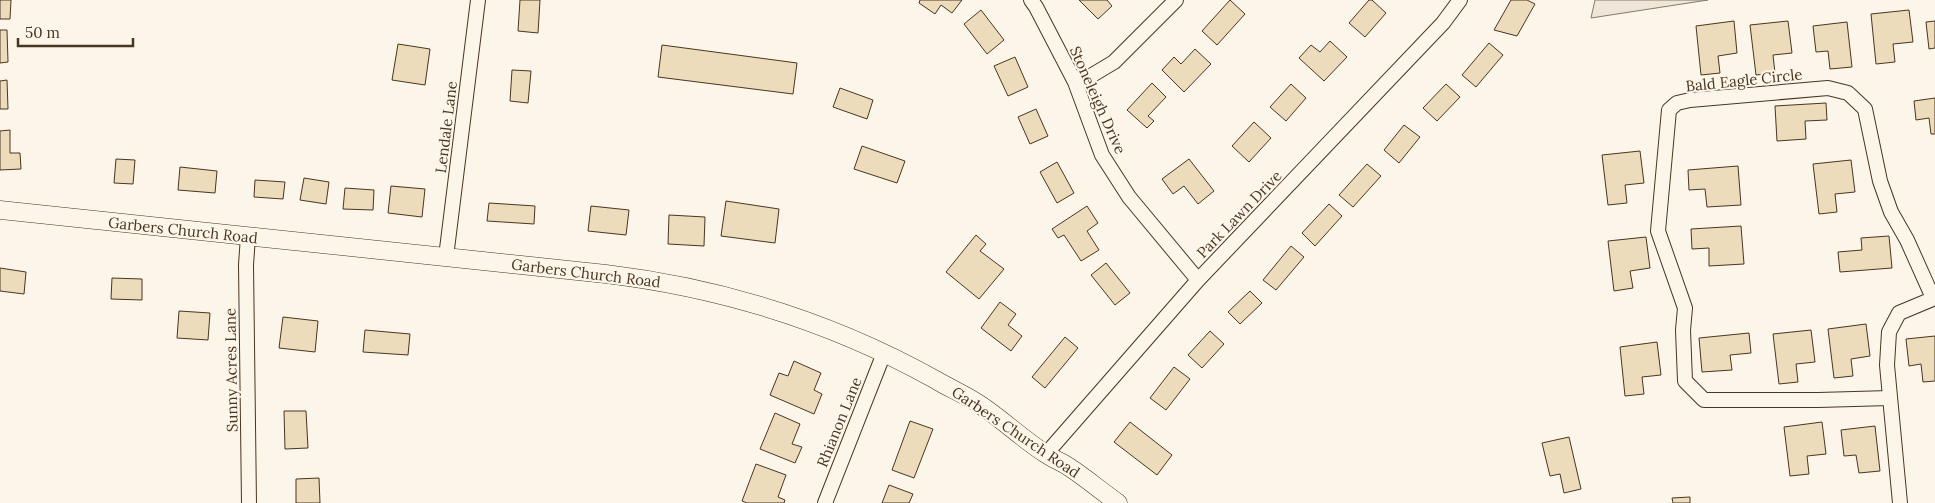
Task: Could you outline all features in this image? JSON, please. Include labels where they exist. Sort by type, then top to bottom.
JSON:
[{"type":"street","name":"Lendale Lane","points":[[446,257],[478,0]]},
{"type":"street","name":"Stoneleigh Drive","points":[[1031,0],[1075,82],[1102,155],[1129,197],[1198,280]]},
{"type":"street","points":[[1075,82],[1089,77],[1114,62],[1176,0]]},
{"type":"street","name":"Park Lawn Drive","points":[[1046,454],[1198,280],[1443,23],[1460,0]]},
{"type":"street","name":"Bald Eagle Circle","points":[[1890,398],[1704,400],[1685,381],[1684,330],[1686,308],[1658,231],[1669,110],[1677,103],[1690,100],[1828,88],[1848,93],[1865,109],[1880,180],[1891,212],[1934,298]]},
{"type":"street","name":"Garbers Church Road","points":[[0,210],[646,279],[680,285],[766,307],[824,327],[912,367],[982,406],[1046,454],[1067,465],[1118,503]]},
{"type":"street","name":"Sunny Acres Lane","points":[[248,236],[246,265],[250,503]]},
{"type":"street","points":[[1900,503],[1887,364],[1889,332],[1899,313],[1934,298]]},
{"type":"street","name":"Rhianon Lane","points":[[825,503],[884,353]]},
{"type":"shaded area","points":[[1595,0],[1708,0],[1591,18]]},
{"type":"building","points":[[0,0],[11,0],[10,19],[0,19]]},
{"type":"building","points":[[520,0],[540,0],[538,33],[518,31]]},
{"type":"building","points":[[920,0],[962,0],[952,13],[941,5],[935,14],[919,3]]},
{"type":"building","points":[[1079,0],[1107,0],[1112,6],[1098,19]]},
{"type":"building","points":[[1230,0],[1245,14],[1217,45],[1202,31]]},
{"type":"building","points":[[1369,0],[1372,0],[1386,13],[1365,37],[1349,23]]},
{"type":"building","points":[[1511,0],[1527,0],[1535,4],[1517,36],[1494,30]]},
{"type":"building","points":[[981,10],[1004,40],[987,54],[964,24]]},
{"type":"building","points":[[1909,10],[1913,42],[1893,44],[1895,62],[1876,64],[1871,14]]},
{"type":"building","points":[[1734,21],[1737,53],[1718,56],[1720,73],[1701,75],[1696,26]]},
{"type":"building","points":[[1788,21],[1792,53],[1773,55],[1775,73],[1756,75],[1750,25]]},
{"type":"building","points":[[1935,21],[1935,48],[1929,49],[1926,22]]},
{"type":"building","points":[[1847,22],[1852,67],[1830,69],[1828,51],[1816,52],[1813,26]]},
{"type":"building","points":[[0,30],[7,30],[8,62],[0,63]]},
{"type":"building","points":[[1330,41],[1347,57],[1324,81],[1299,58],[1311,45],[1320,52]]},
{"type":"building","points":[[1489,43],[1503,55],[1476,87],[1462,75]]},
{"type":"building","points":[[398,44],[430,49],[425,85],[392,80]]},
{"type":"building","points":[[662,45],[797,63],[793,94],[658,77]]},
{"type":"building","points":[[1195,49],[1211,64],[1184,92],[1162,70],[1174,57],[1181,64]]},
{"type":"building","points":[[1015,57],[1028,87],[1008,96],[994,66]]},
{"type":"building","points":[[512,70],[531,71],[528,103],[510,101]]},
{"type":"building","points":[[7,80],[8,109],[0,109],[0,81]]},
{"type":"building","points":[[1152,83],[1166,97],[1148,116],[1154,121],[1147,128],[1127,110]]},
{"type":"building","points":[[1291,84],[1306,98],[1286,121],[1270,107]]},
{"type":"building","points":[[1446,84],[1460,97],[1437,121],[1423,108]]},
{"type":"building","points":[[840,88],[873,100],[867,119],[833,107]]},
{"type":"building","points":[[1935,98],[1935,134],[1931,134],[1929,118],[1916,120],[1914,101]]},
{"type":"building","points":[[1826,103],[1827,120],[1805,121],[1806,139],[1777,141],[1775,106]]},
{"type":"building","points":[[1036,109],[1048,136],[1030,144],[1018,117]]},
{"type":"building","points":[[1254,122],[1271,138],[1249,162],[1232,146]]},
{"type":"building","points":[[1404,125],[1420,137],[1399,163],[1384,150]]},
{"type":"building","points":[[10,130],[10,153],[20,153],[21,169],[0,170],[0,131]]},
{"type":"building","points":[[862,146],[905,161],[897,183],[854,169]]},
{"type":"building","points":[[1640,151],[1644,183],[1625,185],[1627,203],[1608,205],[1602,155]]},
{"type":"building","points":[[116,159],[135,160],[133,184],[114,183]]},
{"type":"building","points":[[1189,159],[1214,191],[1198,204],[1184,186],[1173,194],[1162,179]]},
{"type":"building","points":[[1851,160],[1855,192],[1835,194],[1837,212],[1819,214],[1813,164]]},
{"type":"building","points":[[1057,162],[1074,193],[1057,203],[1040,172]]},
{"type":"building","points":[[1367,164],[1381,176],[1353,207],[1339,195]]},
{"type":"building","points":[[1738,166],[1741,205],[1707,207],[1705,189],[1689,190],[1688,170]]},
{"type":"building","points":[[180,167],[217,171],[215,193],[178,190]]},
{"type":"building","points":[[304,178],[329,182],[326,204],[300,200]]},
{"type":"building","points":[[255,180],[285,182],[283,199],[254,197]]},
{"type":"building","points":[[391,186],[425,189],[422,217],[388,213]]},
{"type":"building","points":[[345,188],[374,190],[373,210],[343,209]]},
{"type":"building","points":[[726,201],[779,209],[775,243],[721,236]]},
{"type":"building","points":[[489,203],[535,206],[534,224],[487,221]]},
{"type":"building","points":[[1329,204],[1342,216],[1315,246],[1302,233]]},
{"type":"building","points":[[591,206],[629,210],[626,235],[588,231]]},
{"type":"building","points":[[1087,206],[1098,223],[1087,231],[1099,250],[1081,261],[1064,235],[1058,238],[1052,229]]},
{"type":"building","points":[[669,215],[705,217],[704,246],[668,244]]},
{"type":"building","points":[[1741,226],[1744,264],[1709,266],[1709,248],[1692,249],[1691,229]]},
{"type":"building","points":[[976,235],[986,244],[980,251],[1004,269],[979,299],[946,272]]},
{"type":"building","points":[[1889,236],[1892,268],[1840,272],[1838,252],[1862,250],[1861,238]]},
{"type":"building","points":[[1646,237],[1650,268],[1630,271],[1633,288],[1614,291],[1608,241]]},
{"type":"building","points":[[1291,246],[1304,257],[1276,290],[1263,280]]},
{"type":"building","points":[[1106,263],[1130,293],[1115,305],[1091,275]]},
{"type":"building","points":[[0,268],[26,272],[24,294],[0,291]]},
{"type":"building","points":[[112,278],[142,279],[142,300],[111,299]]},
{"type":"building","points":[[1250,291],[1262,303],[1240,324],[1228,312]]},
{"type":"building","points":[[1000,302],[1016,314],[1008,325],[1022,336],[1011,351],[981,328]]},
{"type":"building","points":[[179,311],[210,313],[208,340],[177,338]]},
{"type":"building","points":[[283,317],[318,321],[315,352],[279,348]]},
{"type":"building","points":[[1866,324],[1870,356],[1851,359],[1853,376],[1834,378],[1828,329]]},
{"type":"building","points":[[365,330],[410,334],[408,355],[363,352]]},
{"type":"building","points":[[1811,330],[1815,362],[1796,364],[1798,382],[1779,384],[1773,334]]},
{"type":"building","points":[[1210,331],[1224,344],[1202,368],[1188,355]]},
{"type":"building","points":[[1749,333],[1751,353],[1730,355],[1732,370],[1702,372],[1699,338]]},
{"type":"building","points":[[1935,336],[1935,381],[1923,382],[1921,364],[1909,366],[1906,339]]},
{"type":"building","points":[[1065,337],[1078,348],[1045,388],[1032,377]]},
{"type":"building","points":[[1657,342],[1661,375],[1642,377],[1644,394],[1625,396],[1620,347]]},
{"type":"building","points":[[794,361],[821,373],[814,390],[822,394],[814,414],[770,395],[779,373],[788,376]]},
{"type":"building","points":[[1174,367],[1190,379],[1166,410],[1150,398]]},
{"type":"building","points":[[284,411],[306,411],[308,448],[285,449]]},
{"type":"building","points":[[775,413],[800,424],[792,444],[802,447],[795,463],[760,449]]},
{"type":"building","points":[[910,421],[933,429],[914,478],[892,470]]},
{"type":"building","points":[[1130,422],[1172,455],[1157,475],[1114,442]]},
{"type":"building","points":[[1822,422],[1826,454],[1807,456],[1809,474],[1790,476],[1784,427]]},
{"type":"building","points":[[1875,426],[1880,471],[1859,473],[1856,455],[1844,456],[1841,430]]},
{"type":"building","points":[[1569,437],[1581,489],[1564,493],[1560,474],[1550,476],[1542,443]]},
{"type":"building","points":[[756,464],[786,475],[778,497],[785,500],[784,503],[747,503],[742,501]]},
{"type":"building","points":[[319,478],[320,503],[296,503],[296,479]]},
{"type":"building","points":[[889,485],[913,494],[909,503],[882,503]]},
{"type":"building","points":[[1690,497],[1690,503],[1673,503],[1672,498]]}]
